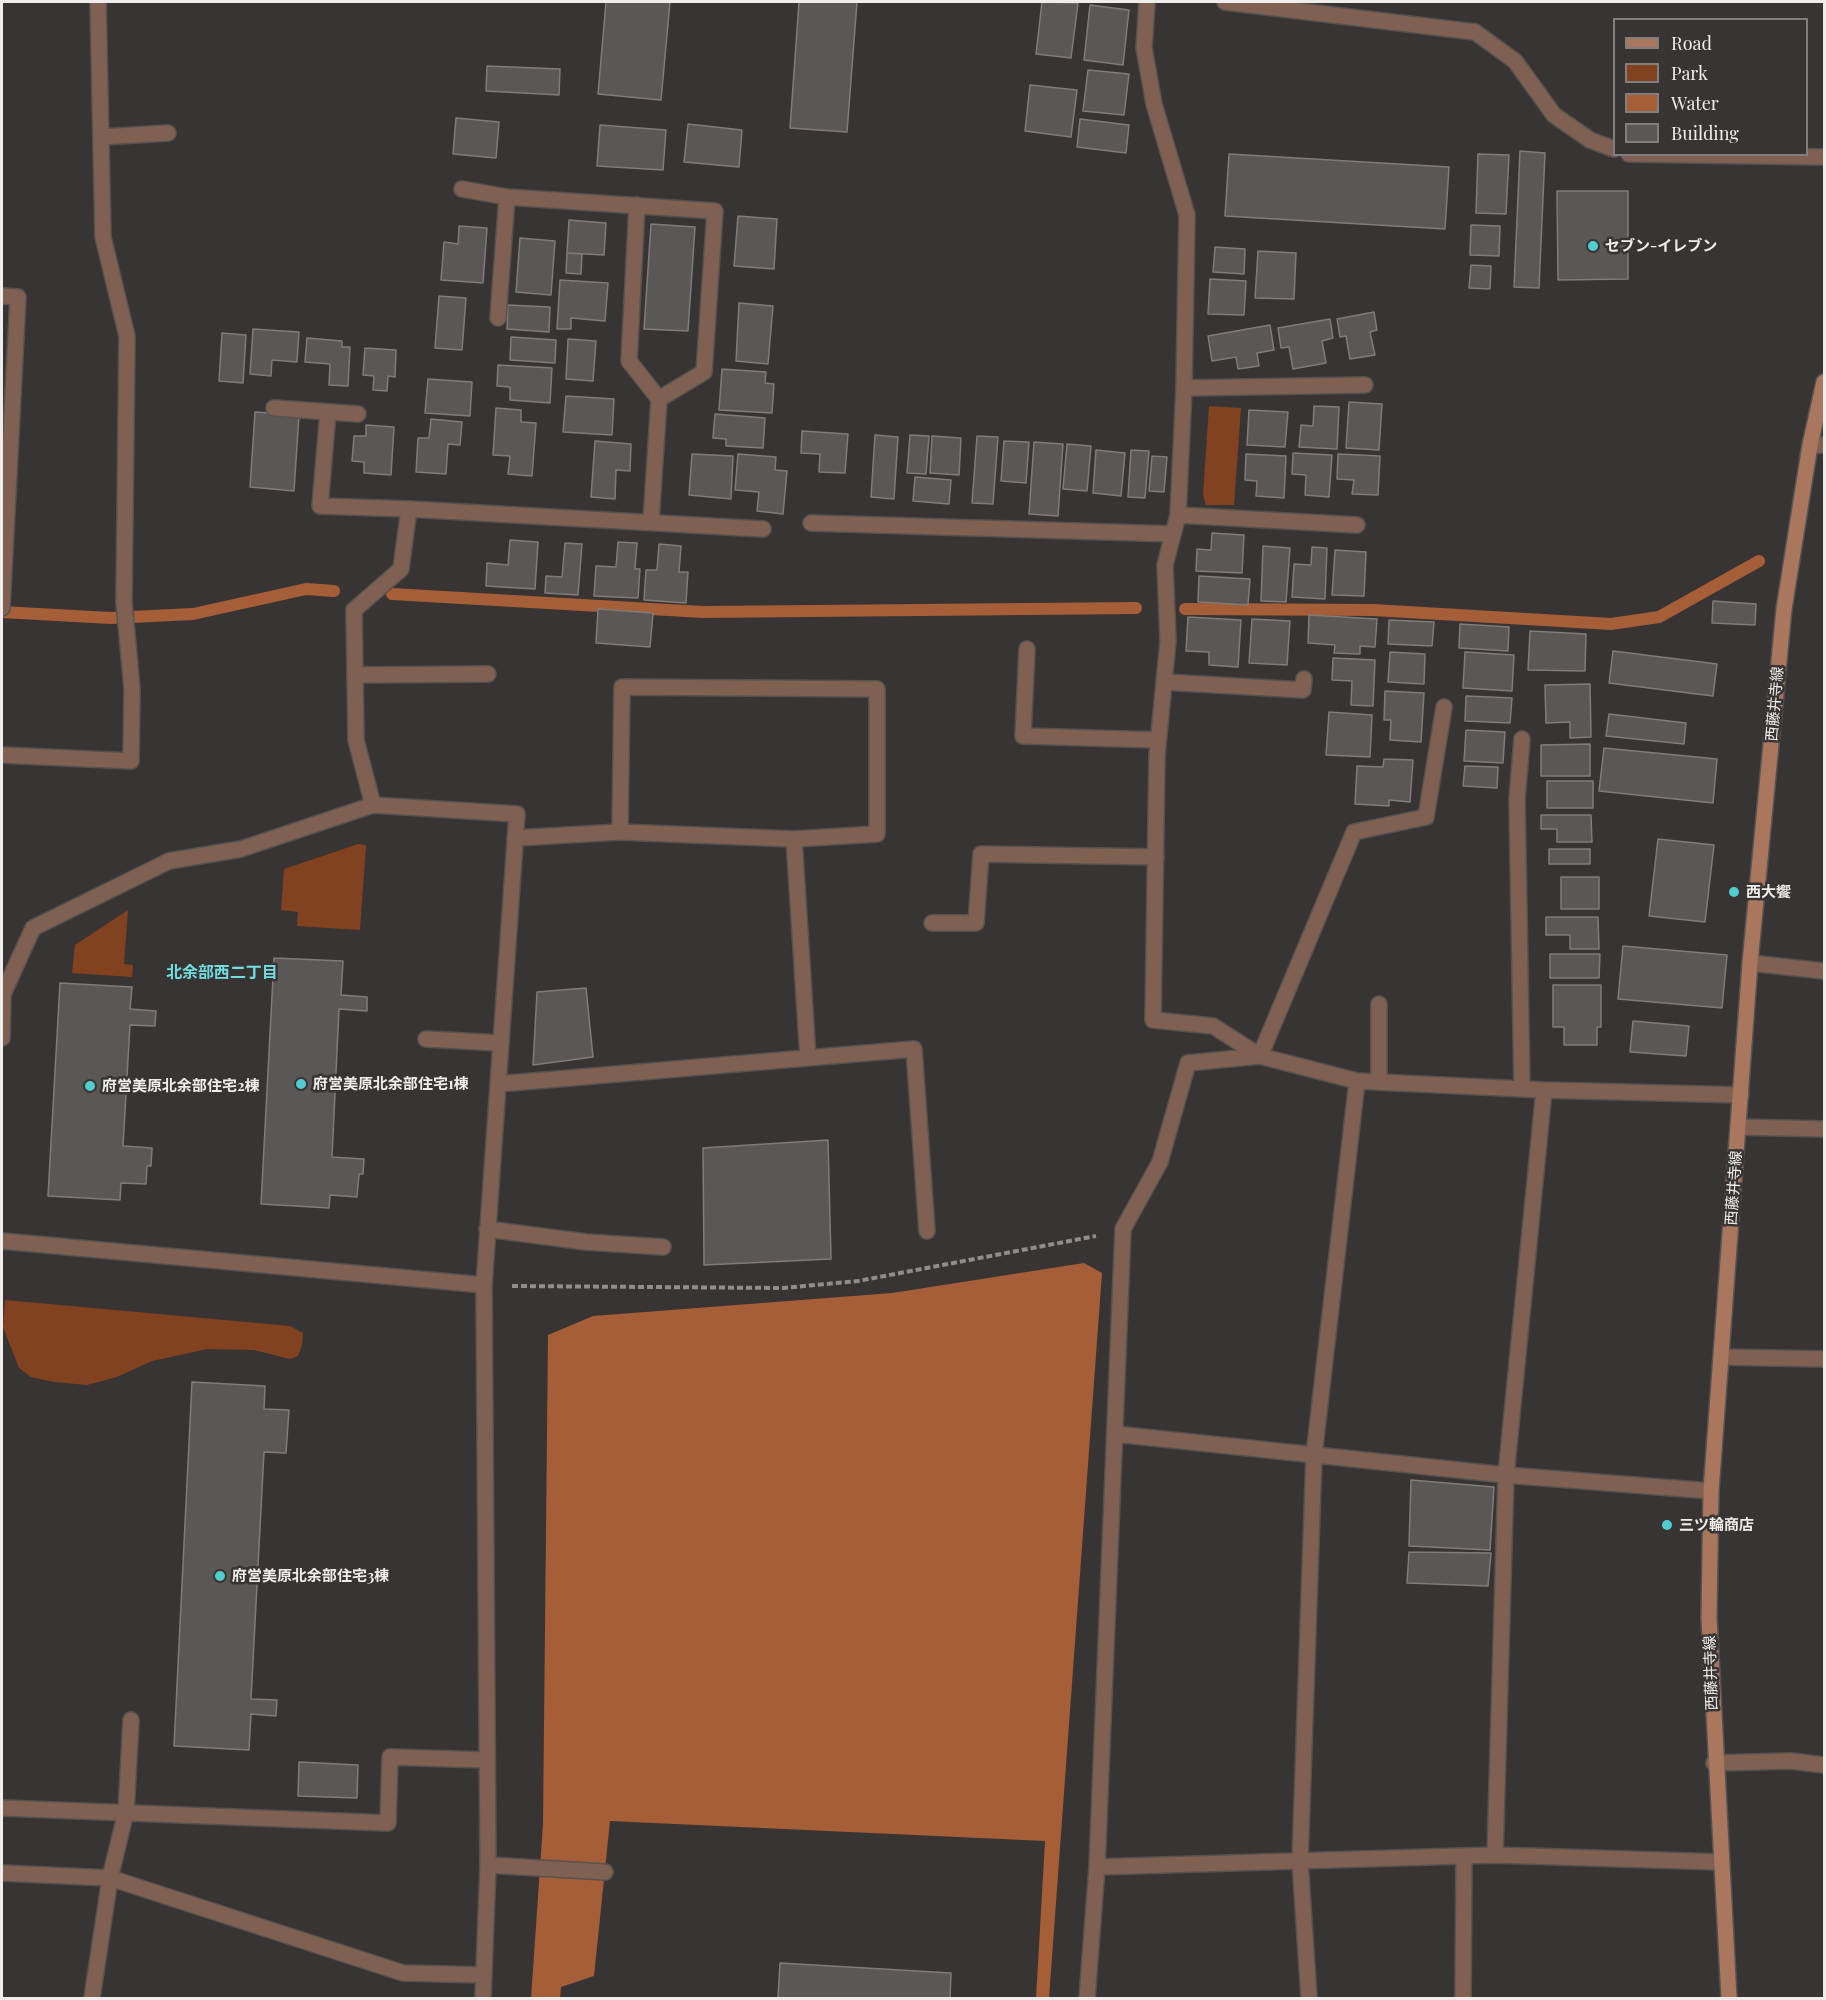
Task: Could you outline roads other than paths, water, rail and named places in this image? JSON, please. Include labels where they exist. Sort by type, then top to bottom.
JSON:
[{"type":"main road","name":"西藤井寺線","points":[[1729,1998],[1714,1763],[1709,1618],[1711,1491],[1750,963],[1784,609],[1817,445],[1824,382]]},
{"type":"street","points":[[2,754],[131,761],[132,689],[124,602],[127,336],[103,237],[98,2]]},
{"type":"street","points":[[1147,2],[1144,48],[1154,104],[1187,215],[1184,388],[1178,515],[1165,565],[1168,641],[1158,740],[1153,1020],[1213,1026],[1260,1056],[1357,1081],[1544,1090],[1741,1095]]},
{"type":"street","points":[[1225,2],[1475,32],[1515,61],[1554,115],[1590,140],[1613,149]]},
{"type":"street","points":[[101,137],[168,133]]},
{"type":"street","points":[[1759,156],[1824,157]]},
{"type":"street","points":[[462,189],[507,197],[715,210],[704,372],[659,399]]},
{"type":"street","points":[[498,318],[507,197]]},
{"type":"street","points":[[636,205],[629,361],[659,399],[651,522]]},
{"type":"street","points":[[2,296],[18,297],[2,608]]},
{"type":"street","points":[[1184,388],[1365,385]]},
{"type":"street","points":[[274,408],[358,414]]},
{"type":"street","points":[[328,412],[320,506],[763,529]]},
{"type":"street","points":[[373,805],[356,740],[354,610],[401,569],[409,509]]},
{"type":"street","points":[[1178,515],[1356,525]]},
{"type":"street","points":[[811,524],[1173,534]]},
{"type":"street","points":[[1027,649],[1023,736],[1158,740]]},
{"type":"street","points":[[355,675],[488,674]]},
{"type":"street","points":[[1164,682],[1304,690],[1304,679]]},
{"type":"street","points":[[515,838],[620,832],[794,839],[877,834],[877,688],[622,687],[620,832]]},
{"type":"street","points":[[1260,1056],[1354,832],[1426,817],[1444,707]]},
{"type":"street","points":[[1522,739],[1517,799],[1522,1089]]},
{"type":"street","points":[[2,1038],[3,994],[33,928],[169,861],[241,849],[373,805],[517,814],[484,1285],[488,1864],[483,1998]]},
{"type":"street","points":[[794,839],[808,1058]]},
{"type":"street","points":[[932,923],[976,922],[981,854],[1156,857]]},
{"type":"street","points":[[1750,963],[1824,971]]},
{"type":"street","points":[[1378,1004],[1379,1082]]},
{"type":"street","points":[[426,1039],[501,1043]]},
{"type":"street","points":[[498,1084],[914,1049],[927,1231]]},
{"type":"street","points":[[1087,1998],[1097,1867],[1123,1229],[1160,1162],[1188,1063],[1260,1056]]},
{"type":"street","points":[[1309,1998],[1300,1861],[1314,1455],[1357,1081]]},
{"type":"street","points":[[1495,1855],[1506,1475],[1544,1090]]},
{"type":"street","points":[[1739,1127],[1824,1129]]},
{"type":"street","points":[[487,1229],[586,1242],[663,1247]]},
{"type":"street","points":[[2,1241],[484,1285]]},
{"type":"street","points":[[1721,1357],[1824,1359]]},
{"type":"street","points":[[1115,1434],[1506,1475],[1711,1491]]},
{"type":"street","points":[[92,1998],[110,1878],[126,1812],[131,1720]]},
{"type":"street","points":[[2,1808],[388,1823],[390,1757],[487,1760]]},
{"type":"street","points":[[1714,1763],[1791,1761],[1824,1765]]},
{"type":"street","points":[[1097,1867],[1495,1855],[1720,1862]]},
{"type":"street","points":[[1463,1998],[1464,1856]]},
{"type":"street","points":[[488,1864],[605,1872]]},
{"type":"street","points":[[2,1873],[110,1878],[403,1974],[484,1975]]},
{"type":"water","points":[[1084,1263],[1102,1273],[1049,1998],[1036,1998],[1045,1841],[610,1821],[594,1976],[561,1987],[560,1998],[531,1998],[543,1824],[548,1335],[593,1316],[892,1293]]},
{"type":"waterway","points":[[1185,609],[1373,610],[1611,624],[1659,617],[1759,561]]},
{"type":"waterway","points":[[2,612],[111,618],[193,614],[306,589],[334,591]]},
{"type":"waterway","points":[[392,594],[703,612],[1136,608]]},
{"type":"place","name":"セブン-イレブン","points":[[1593,246]]},
{"type":"place","name":"西大饗","points":[[1734,892]]},
{"type":"place","name":"府営美原北余部住宅1棟","points":[[301,1084]]},
{"type":"place","name":"府営美原北余部住宅2棟","points":[[90,1086]]},
{"type":"place","name":"三ツ輪商店","points":[[1667,1525]]},
{"type":"place","name":"府営美原北余部住宅3棟","points":[[220,1576]]},
{"type":"district","name":"北余部西二丁目","points":[[222,973]]}]
